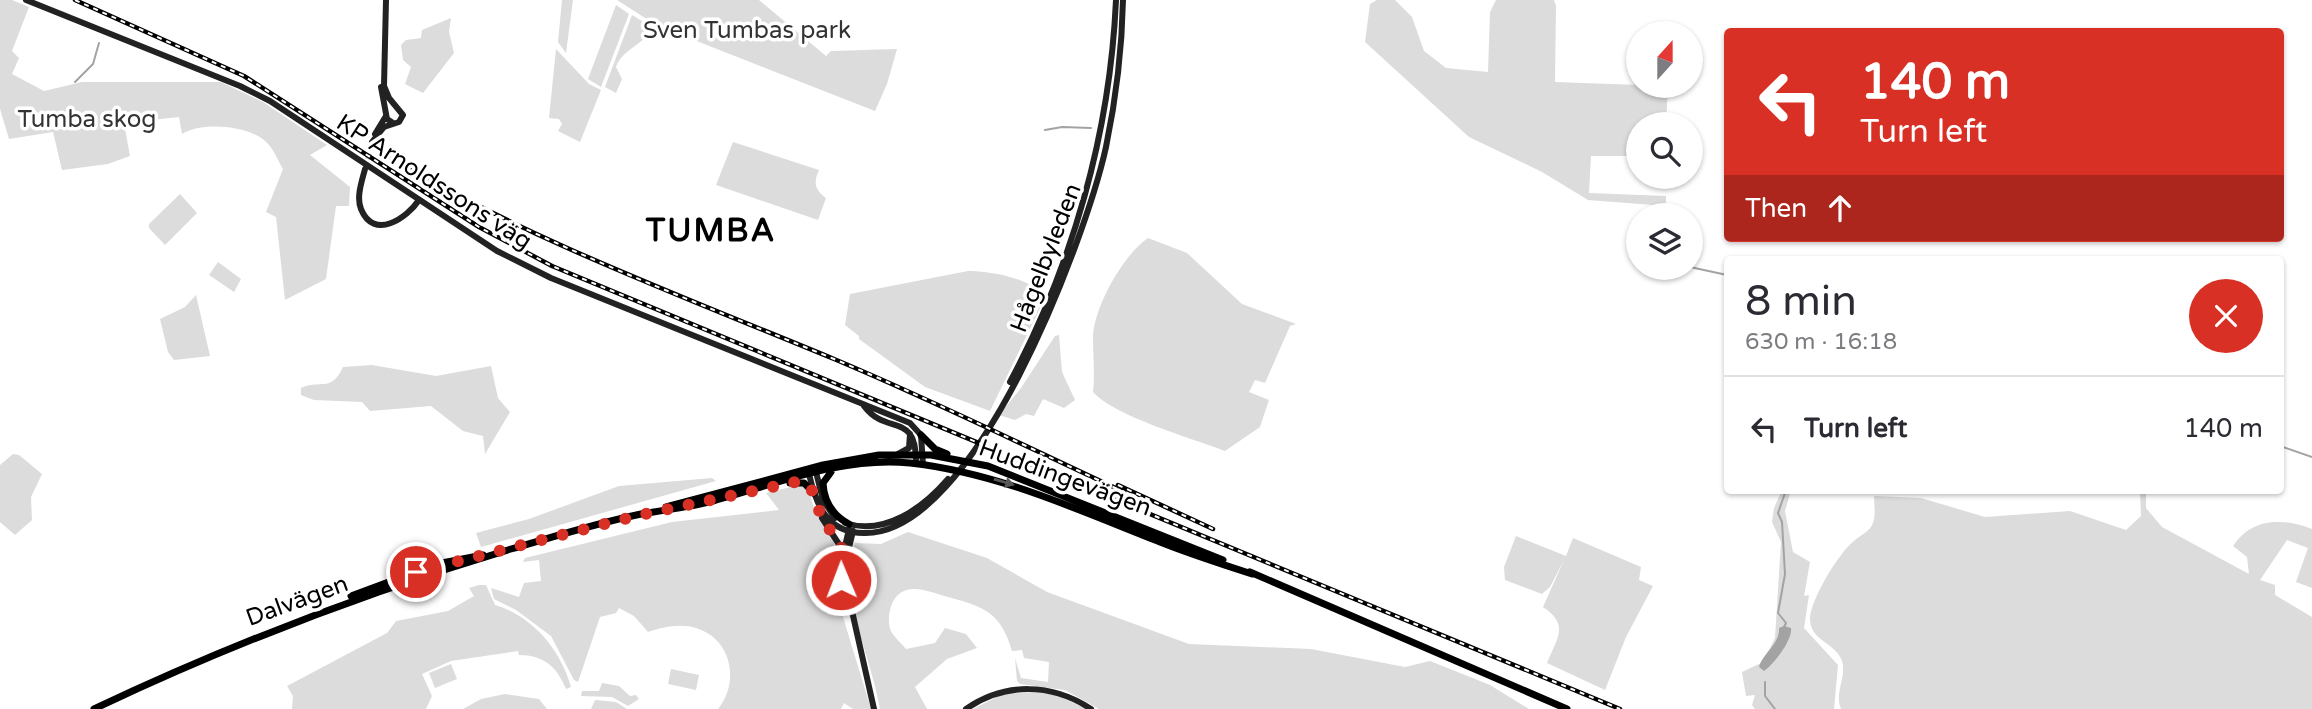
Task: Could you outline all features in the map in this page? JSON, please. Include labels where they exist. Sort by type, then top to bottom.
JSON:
[{"type":"main road","name":"KP Arnoldssons väg","points":[[26,0],[240,86],[299,118],[497,251],[551,278],[909,423],[921,435]]},
{"type":"main road","points":[[384,0],[384,86],[403,115],[399,122],[384,127],[372,142],[379,123],[396,106]]},
{"type":"main road","points":[[384,0],[381,85],[386,114],[393,123]]},
{"type":"main road","name":"Hågelbyleden","points":[[999,403],[1037,327],[1078,217],[1098,147],[1108,94],[1116,0]]},
{"type":"main road","name":"Hågelbyleden","points":[[851,528],[883,525],[910,514],[936,492],[957,469],[1043,329],[1083,223],[1105,149],[1121,47],[1123,0]]},
{"type":"main road","points":[[365,169],[361,210],[374,222],[395,223],[404,218],[419,200]]},
{"type":"main road","name":"KP Arnoldssons väg","points":[[863,405],[869,413],[910,432]]},
{"type":"main road","points":[[898,454],[909,448],[910,432]]},
{"type":"main road","points":[[910,432],[915,438],[920,455]]},
{"type":"main road","points":[[920,465],[921,435]]},
{"type":"main road","points":[[921,435],[935,449],[958,458]]},
{"type":"main road","name":"Huddingevägen","points":[[640,515],[812,470],[898,454],[958,458],[1013,475],[1462,661],[1567,709]]},
{"type":"main road","name":"Huddingevägen","points":[[812,470],[851,466],[920,465],[1013,484],[1164,544],[1252,574]]},
{"type":"main road","points":[[851,466],[830,472],[823,483],[829,507],[851,528]]},
{"type":"main road","points":[[812,470],[814,493],[821,516],[842,549]]},
{"type":"main road","points":[[812,470],[829,512],[851,528]]},
{"type":"main road","name":"Dalvägen","points":[[94,709],[213,653],[306,616],[509,550],[640,515],[715,500],[812,470]]},
{"type":"main road","points":[[715,500],[800,481],[807,484],[823,515],[836,527],[851,528]]},
{"type":"main road","points":[[851,528],[842,549],[841,580],[874,709]]},
{"type":"main road","points":[[851,528],[845,570],[851,614]]},
{"type":"main road","points":[[966,709],[999,692],[1035,688],[1058,692],[1091,709]]},
{"type":"main road","name":"Dalvägen","points":[[102,709],[122,696]]},
{"type":"green space","name":"Tumba skog","points":[[0,0],[12,0],[29,7],[12,51],[19,58],[12,74],[44,91],[82,82],[221,82],[263,102],[327,145],[310,155],[350,187],[349,206],[336,206],[326,279],[285,300],[276,217],[266,212],[283,169],[269,145],[251,133],[214,126],[182,134],[179,117],[124,123],[130,156],[108,164],[62,170],[53,132],[9,139],[0,109]]},
{"type":"green space","points":[[562,0],[573,0],[566,53],[558,42]]},
{"type":"green space","name":"Sven Tumbas park","points":[[617,0],[759,0],[826,56],[831,51],[897,49],[887,84],[875,111],[656,25]]},
{"type":"green space","points":[[1377,0],[1395,0],[1412,17],[1424,51],[1446,68],[1488,72],[1490,12],[1496,0],[1554,0],[1555,82],[1626,85],[1626,98],[1667,98],[1667,112],[1626,112],[1626,156],[1591,156],[1589,193],[1666,196],[1666,203],[1588,200],[1542,172],[1469,137],[1365,42],[1370,4]]},
{"type":"green space","points":[[616,5],[629,14],[601,87],[588,79]]},
{"type":"green space","points":[[632,15],[652,27],[619,61],[616,67],[622,79],[616,93],[605,87]]},
{"type":"green space","points":[[451,18],[449,32],[454,53],[423,93],[405,84],[411,67],[403,60],[401,45],[406,40],[421,38],[422,30]]},
{"type":"green space","points":[[556,49],[589,84],[601,90],[580,142],[558,131],[562,124],[559,119],[549,118]]},
{"type":"green space","points":[[733,142],[819,170],[816,186],[826,198],[818,220],[716,185]]},
{"type":"green space","points":[[180,194],[197,213],[165,245],[149,228],[149,224]]},
{"type":"green space","points":[[1148,238],[1187,253],[1242,304],[1296,324],[1290,326],[1265,383],[1255,380],[1249,392],[1269,400],[1260,427],[1225,451],[1135,418],[1118,410],[1093,392],[1093,337],[1098,311],[1120,269]]},
{"type":"green space","points":[[218,262],[241,279],[234,292],[209,275]]},
{"type":"green space","points":[[968,271],[999,274],[1022,281],[1040,292],[1044,300],[990,411],[925,387],[859,339],[859,336],[845,325],[850,294]]},
{"type":"green space","points":[[196,295],[210,356],[174,360],[168,352],[160,319],[185,307]]},
{"type":"green space","points":[[1059,335],[1062,372],[1075,400],[1064,408],[1043,399],[1034,416],[1026,414],[1015,420],[999,415],[1021,388],[1055,336]]},
{"type":"green space","points":[[372,365],[436,376],[491,366],[498,398],[510,412],[485,454],[483,436],[463,431],[431,406],[370,411],[362,402],[314,400],[301,395],[301,388],[330,383],[343,367]]},
{"type":"green space","points":[[13,454],[19,455],[42,474],[31,497],[32,520],[15,535],[0,522],[0,465]]},
{"type":"green space","points":[[712,478],[716,481],[481,547],[476,533],[529,519],[619,486]]},
{"type":"green space","points":[[799,485],[808,488],[814,508],[834,541],[836,594],[871,709],[853,709],[844,703],[841,709],[718,709],[725,698],[730,674],[725,651],[718,642],[696,628],[684,626],[648,632],[634,616],[619,608],[616,613],[600,617],[578,682],[574,680],[551,636],[516,610],[494,599],[491,588],[519,597],[524,583],[541,581],[539,560],[523,562],[525,558],[672,522],[779,510],[766,493]]},
{"type":"green space","points":[[1780,494],[1790,494],[1785,511],[1793,552],[1810,562],[1804,596],[1809,595],[1804,628],[1838,665],[1834,709],[1755,709],[1752,705],[1755,695],[1746,696],[1742,672],[1763,662],[1775,638],[1781,542],[1772,522]]},
{"type":"green space","points":[[2140,494],[2146,494],[2146,508],[2162,527],[2249,574],[2247,557],[2233,546],[2249,530],[2269,522],[2290,523],[2312,529],[2312,588],[2296,582],[2308,548],[2287,540],[2260,580],[2275,585],[2275,595],[2312,617],[2312,709],[1841,709],[1839,697],[1842,661],[1835,650],[1819,638],[1811,627],[1811,612],[1826,578],[1841,555],[1872,526],[1874,496],[1921,498],[1985,517],[2070,511],[2126,530],[2141,516]]},
{"type":"green space","points":[[908,532],[987,558],[1047,592],[1189,644],[1311,649],[1405,667],[1430,661],[1490,685],[1529,709],[1099,709],[1065,690],[1020,684],[1017,681],[1015,658],[1021,678],[1048,682],[1049,662],[1024,658],[1022,650],[1012,651],[1007,637],[994,617],[977,606],[913,589],[904,591],[895,598],[889,616],[892,633],[906,649],[935,643],[945,628],[966,634],[977,648],[947,659],[915,687],[927,709],[880,709],[858,626],[851,584],[851,563],[855,543],[881,544]]},
{"type":"green space","points":[[1516,536],[1566,556],[1573,538],[1641,567],[1639,580],[1653,586],[1626,637],[1605,690],[1547,663],[1557,639],[1559,626],[1543,607],[1564,560],[1550,587],[1542,594],[1505,580],[1504,567]]},
{"type":"green space","points":[[486,585],[495,605],[521,617],[544,637],[553,648],[571,687],[566,689],[558,674],[548,664],[536,657],[519,655],[518,651],[451,661],[422,674],[432,696],[426,709],[292,709],[293,696],[287,686],[387,633],[396,621],[448,611],[474,596],[469,588]]},
{"type":"green space","points":[[451,664],[457,679],[435,688],[429,673]]},
{"type":"green space","points":[[671,669],[699,675],[696,690],[668,684]]},
{"type":"green space","points":[[602,683],[619,686],[630,696],[636,695],[639,699],[628,706],[612,697],[581,696],[582,691],[599,691]]},
{"type":"green space","points":[[1037,692],[1057,695],[1086,709],[973,709],[1003,694]]},
{"type":"green space","points":[[505,694],[539,699],[547,709],[463,709],[481,699]]},
{"type":"green space","points":[[595,700],[616,702],[627,709],[591,709]]},
{"type":"shaded area","points":[[1779,628],[1791,628],[1789,639],[1777,658],[1764,671],[1759,667],[1761,662],[1777,639]]},
{"type":"waterway","points":[[75,82],[93,64],[99,43]]},
{"type":"waterway","points":[[1045,130],[1062,127],[1091,128]]},
{"type":"waterway","points":[[1703,270],[1724,274]]},
{"type":"waterway","points":[[2284,447],[2312,457]]},
{"type":"waterway","points":[[1784,627],[1786,623],[1778,613],[1785,574],[1782,522],[1778,513],[1785,494]]},
{"type":"waterway","points":[[1765,682],[1765,696],[1775,709]]},
{"type":"tunnel","points":[[366,168],[372,142]]},
{"type":"railway","points":[[75,0],[244,76],[479,227],[552,266],[1620,709]]},
{"type":"railway","points":[[385,155],[549,240],[871,375],[1124,492]]},
{"type":"railway","points":[[1118,485],[1213,529]]},
{"type":"district","name":"TUMBA","points":[[711,231]]},
{"type":"route","points":[[416,572],[437,564],[509,550],[640,515],[679,509],[800,481],[811,488],[816,507],[842,549],[841,580]]}]
